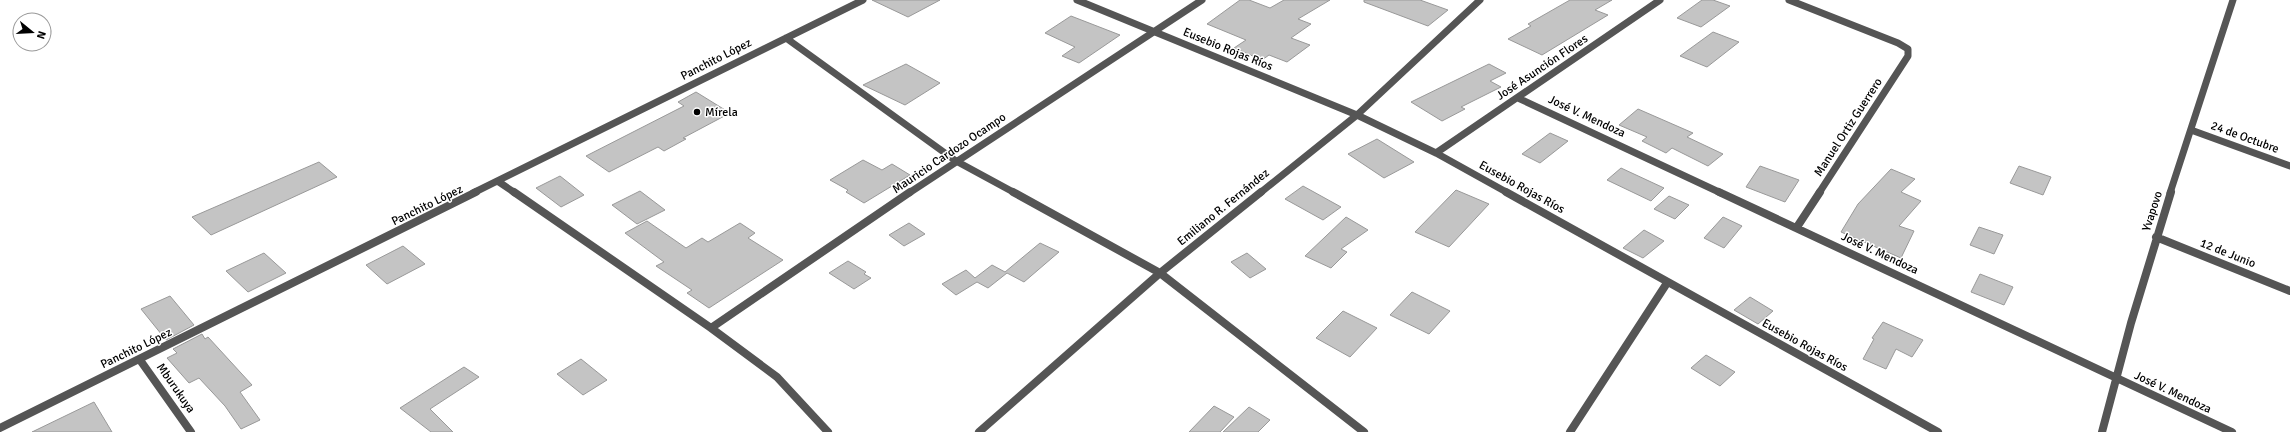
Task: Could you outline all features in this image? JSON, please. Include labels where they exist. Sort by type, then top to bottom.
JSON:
[{"type":"street","name":"Panchito López","points":[[0,428],[500,182],[863,0]]},
{"type":"street","name":"Eusebio Rojas Ríos","points":[[1077,0],[1357,116],[1436,152],[1668,283],[1938,432]]},
{"type":"street","name":"Mauricio Cardozo Ocampo","points":[[711,328],[956,161],[1202,0]]},
{"type":"street","name":"José Asunción Flores","points":[[1436,152],[1518,98],[1660,0]]},
{"type":"street","name":"Manuel Ortiz Guerrero","points":[[1789,0],[1898,43],[1908,49],[1908,56],[1797,227]]},
{"type":"street","name":"Yvapovo","points":[[2102,432],[2115,378],[2156,237],[2233,0]]},
{"type":"street","name":"Emiliano R. Fernández","points":[[979,432],[1160,273],[1357,116],[1476,1]]},
{"type":"street","points":[[786,38],[956,161],[1160,273],[1364,432]]},
{"type":"street","name":"José V. Mendoza","points":[[1518,98],[1797,227],[2232,432]]},
{"type":"street","name":"24 de Octubre","points":[[2191,130],[2290,166]]},
{"type":"street","points":[[500,182],[711,328],[778,378],[828,432]]},
{"type":"street","name":"12 de Junio","points":[[2156,237],[2290,291]]},
{"type":"street","points":[[1570,432],[1668,283]]},
{"type":"street","name":"Mburukuya","points":[[140,360],[191,432]]},
{"type":"building","points":[[872,0],[940,0],[908,17]]},
{"type":"building","points":[[1240,0],[1249,0],[1270,8],[1284,0],[1330,0],[1298,19],[1311,24],[1291,38],[1310,45],[1287,62],[1269,55],[1262,60],[1234,48],[1246,40],[1207,24]]},
{"type":"building","points":[[1364,0],[1420,0],[1448,10],[1428,26],[1364,2]]},
{"type":"building","points":[[1570,0],[1612,0],[1595,10],[1608,15],[1542,55],[1508,39],[1531,26],[1528,24]]},
{"type":"building","points":[[1702,0],[1713,0],[1730,6],[1701,27],[1677,18]]},
{"type":"building","points":[[1071,16],[1120,35],[1079,63],[1062,56],[1075,47],[1045,33]]},
{"type":"building","points":[[1713,32],[1739,42],[1707,67],[1680,56]]},
{"type":"building","points":[[906,64],[940,83],[905,105],[863,85]]},
{"type":"building","points":[[1489,64],[1506,73],[1490,81],[1501,87],[1461,107],[1465,109],[1442,121],[1411,102]]},
{"type":"building","points":[[696,92],[730,113],[683,138],[686,139],[664,151],[658,147],[609,172],[586,156],[684,106],[678,102]]},
{"type":"building","points":[[1638,109],[1693,133],[1687,137],[1723,154],[1708,166],[1672,148],[1666,153],[1642,141],[1647,137],[1619,125]]},
{"type":"building","points":[[1550,133],[1568,141],[1540,163],[1522,154]]},
{"type":"building","points":[[1377,139],[1414,162],[1384,178],[1348,154]]},
{"type":"building","points":[[863,160],[882,170],[892,164],[910,175],[864,203],[846,192],[848,190],[830,180]]},
{"type":"building","points":[[319,162],[337,177],[211,235],[192,217]]},
{"type":"building","points":[[1760,166],[1799,180],[1785,202],[1746,187]]},
{"type":"building","points":[[2019,166],[2051,177],[2043,195],[2010,183]]},
{"type":"building","points":[[1621,168],[1664,188],[1651,201],[1607,180]]},
{"type":"building","points":[[1891,169],[1915,179],[1901,192],[1921,201],[1899,226],[1914,231],[1901,258],[1841,232],[1858,204]]},
{"type":"building","points":[[560,176],[584,195],[561,207],[536,188]]},
{"type":"building","points":[[1303,186],[1341,207],[1323,220],[1285,199]]},
{"type":"building","points":[[1456,190],[1489,204],[1449,247],[1415,232]]},
{"type":"building","points":[[640,191],[665,210],[637,224],[612,205]]},
{"type":"building","points":[[1669,196],[1689,205],[1675,219],[1654,209]]},
{"type":"building","points":[[1346,217],[1368,230],[1341,249],[1347,252],[1331,268],[1305,256]]},
{"type":"building","points":[[1723,217],[1742,226],[1724,248],[1704,238]]},
{"type":"building","points":[[647,221],[686,248],[702,238],[708,242],[740,223],[755,233],[748,238],[783,260],[709,308],[687,293],[692,290],[656,266],[664,262],[625,233]]},
{"type":"building","points":[[909,223],[925,234],[904,246],[889,235]]},
{"type":"building","points":[[1979,227],[2003,235],[1994,254],[1970,245]]},
{"type":"building","points":[[1644,230],[1664,241],[1643,258],[1623,248]]},
{"type":"building","points":[[1040,243],[1059,252],[1024,282],[1007,273],[988,288],[977,282],[956,295],[942,284],[966,270],[975,278],[992,265],[1005,272]]},
{"type":"building","points":[[403,246],[425,264],[387,284],[366,265]]},
{"type":"building","points":[[264,253],[286,273],[248,292],[226,271]]},
{"type":"building","points":[[1247,253],[1266,269],[1250,278],[1231,262]]},
{"type":"building","points":[[848,261],[866,272],[864,274],[871,278],[854,289],[829,273]]},
{"type":"building","points":[[1980,274],[2013,287],[2004,305],[1971,292]]},
{"type":"building","points":[[1412,292],[1450,311],[1429,334],[1390,315]]},
{"type":"building","points":[[170,296],[194,325],[166,340],[141,309]]},
{"type":"building","points":[[1750,297],[1773,311],[1758,324],[1734,310]]},
{"type":"building","points":[[1343,311],[1377,328],[1350,357],[1316,338]]},
{"type":"building","points":[[1883,322],[1923,340],[1912,357],[1896,349],[1886,369],[1863,359],[1874,339],[1872,338]]},
{"type":"building","points":[[202,334],[205,339],[208,337],[252,385],[240,392],[260,420],[241,429],[225,406],[199,378],[189,383],[167,358],[177,353],[173,349]]},
{"type":"building","points":[[1706,355],[1735,372],[1720,386],[1691,368]]},
{"type":"building","points":[[581,359],[607,380],[583,395],[557,374]]},
{"type":"building","points":[[464,367],[479,377],[430,409],[453,432],[431,432],[400,408]]},
{"type":"building","points":[[94,402],[112,432],[32,432]]},
{"type":"building","points":[[1214,406],[1234,417],[1220,432],[1189,432]]},
{"type":"building","points":[[1249,407],[1270,420],[1258,432],[1223,432]]},
{"type":"place","name":"Mírela","points":[[697,112]]}]
